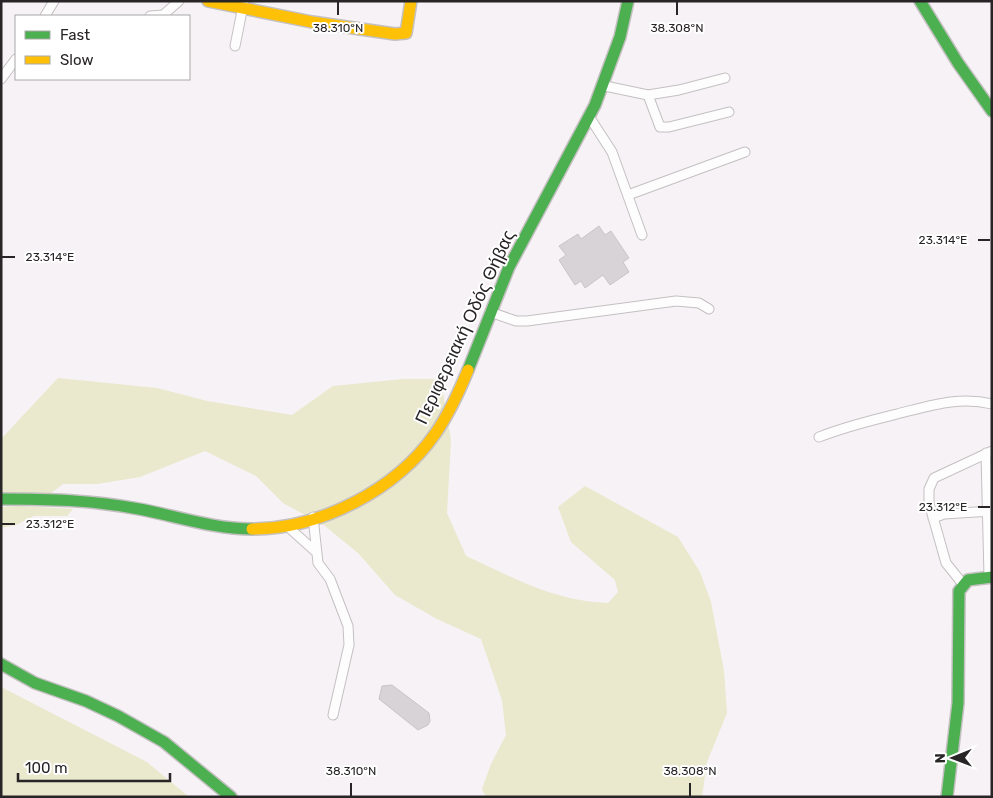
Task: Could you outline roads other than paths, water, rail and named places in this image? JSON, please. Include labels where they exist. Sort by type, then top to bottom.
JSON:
[{"type":"main road","points":[[208,1],[244,4],[347,29],[396,36],[406,33],[411,1]]},
{"type":"main road","name":"Περιφερειακή Οδός Θήβας","points":[[1,499],[92,502],[242,528],[287,526],[313,517],[389,481],[418,455],[431,440],[448,410],[508,269],[590,118],[605,86],[617,54],[628,1]]},
{"type":"main road","points":[[920,1],[958,63],[992,111]]},
{"type":"main road","points":[[947,797],[958,703],[959,591],[962,583],[969,578],[991,577]]},
{"type":"main road","points":[[1,664],[35,683],[102,709],[164,742],[231,797]]},
{"type":"street","points":[[46,15],[54,1]]},
{"type":"street","points":[[163,15],[179,1]]},
{"type":"street","points":[[234,46],[244,4]]},
{"type":"street","points":[[1,79],[15,60]]},
{"type":"street","points":[[605,86],[648,95],[688,88],[725,78]]},
{"type":"street","points":[[648,95],[660,127],[669,127],[729,112]]},
{"type":"street","points":[[590,118],[612,152],[642,235]]},
{"type":"street","points":[[628,195],[745,152]]},
{"type":"street","points":[[490,312],[516,321],[676,302],[699,303],[709,309]]},
{"type":"street","points":[[819,437],[862,421],[943,402],[974,400],[992,404]]},
{"type":"street","points":[[962,583],[946,563],[933,518],[929,489],[934,478],[989,452],[991,577]]},
{"type":"street","points":[[933,518],[957,512],[990,511]]},
{"type":"street","points":[[313,517],[318,563],[330,580],[348,626],[348,645],[333,716]]},
{"type":"street","points":[[287,526],[316,553]]}]
